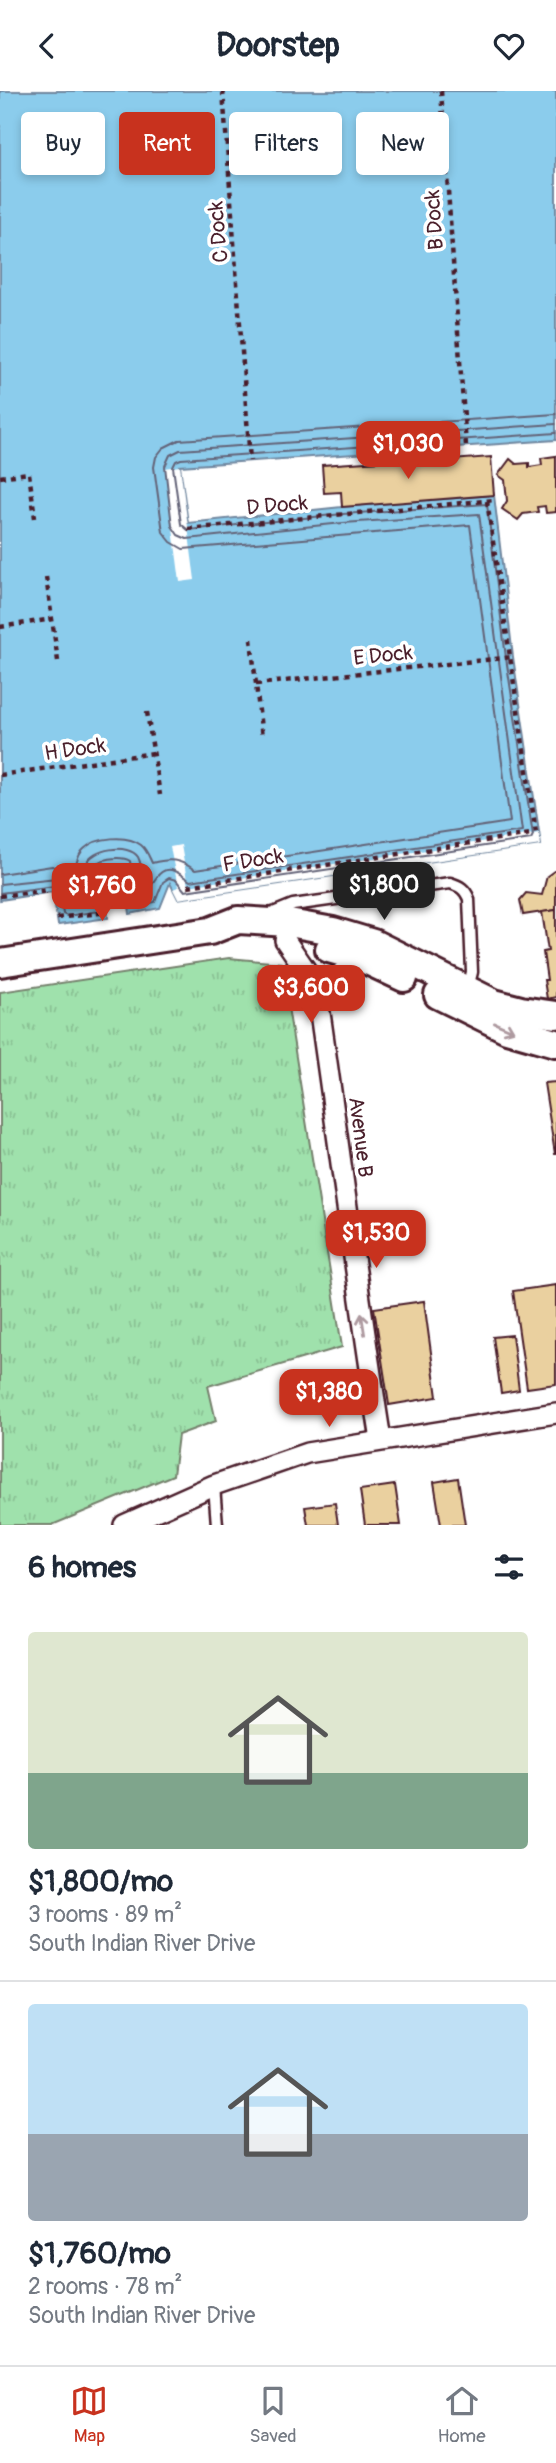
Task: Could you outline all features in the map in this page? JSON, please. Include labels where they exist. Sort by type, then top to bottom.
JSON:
[{"type":"street","points":[[0,963],[210,931],[238,920],[289,923],[333,931],[373,943],[464,997],[507,1029],[556,1043]]},
{"type":"street","points":[[210,931],[234,938],[285,940],[361,958],[464,997],[521,1010],[556,1014]]},
{"type":"street","name":"Avenue B","points":[[285,940],[305,969],[319,1006],[382,1440]]},
{"type":"street","points":[[319,1006],[340,974],[361,958]]},
{"type":"street","points":[[124,1525],[214,1485],[306,1453],[556,1413]]},
{"type":"lane","points":[[259,921],[293,905],[450,883],[459,885],[466,891],[469,899],[472,972],[464,997]]},
{"type":"lane","points":[[214,1485],[217,1525]]},
{"type":"path","name":"C Dock","points":[[223,91],[250,461]]},
{"type":"path","name":"B Dock","points":[[441,91],[466,446]]},
{"type":"path","points":[[0,477],[29,473],[35,518]]},
{"type":"path","name":"D Dock","points":[[188,529],[494,500]]},
{"type":"path","points":[[487,501],[511,658]]},
{"type":"path","points":[[46,577],[58,661]]},
{"type":"path","points":[[0,627],[52,619]]},
{"type":"path","points":[[251,639],[262,738]]},
{"type":"path","name":"E Dock","points":[[256,684],[511,658]]},
{"type":"path","name":"F Dock","points":[[188,886],[534,834],[511,658]]},
{"type":"path","points":[[148,712],[160,795]]},
{"type":"path","name":"H Dock","points":[[0,775],[154,753]]},
{"type":"path","points":[[0,897],[48,891]]},
{"type":"path","points":[[57,918],[108,912]]},
{"type":"green space","points":[[229,958],[281,963],[342,1347],[208,1386],[216,1421],[178,1435],[173,1475],[52,1525],[0,1525],[0,992]]},
{"type":"water","points":[[0,91],[556,91],[556,440],[180,466],[188,523],[494,495],[513,657],[541,845],[178,899],[170,883],[160,908],[130,914],[124,865],[102,867],[108,918],[58,925],[53,892],[0,900]]},
{"type":"pier","points":[[427,435],[431,448],[392,451],[395,437]]},
{"type":"pier","points":[[180,466],[195,580],[180,582],[165,468]]},
{"type":"pier","points":[[539,833],[541,845],[178,899],[173,889],[178,887],[170,847],[181,845],[188,886]]},
{"type":"building","points":[[556,456],[556,512],[546,513],[545,506],[537,507],[538,512],[523,514],[518,520],[502,509],[507,501],[505,480],[498,475],[510,459],[516,464],[529,463],[529,467],[542,465],[541,458]]},
{"type":"building","points":[[491,457],[494,495],[342,507],[341,492],[324,493],[322,465],[410,459],[411,463]]},
{"type":"building","points":[[554,871],[556,910],[523,915],[520,900],[526,893],[542,895],[547,876]]},
{"type":"building","points":[[556,910],[556,997],[547,999],[543,952],[548,951],[542,912]]},
{"type":"building","points":[[556,1082],[556,1154],[555,1154],[544,1083]]},
{"type":"building","points":[[556,1285],[556,1384],[527,1388],[513,1291]]},
{"type":"building","points":[[424,1301],[437,1397],[389,1405],[374,1308]]},
{"type":"building","points":[[512,1335],[519,1390],[501,1393],[493,1337]]},
{"type":"building","points":[[458,1478],[465,1525],[441,1525],[434,1482]]},
{"type":"building","points":[[395,1485],[401,1525],[365,1525],[360,1490]]},
{"type":"building","points":[[335,1503],[338,1525],[308,1525],[305,1507]]}]
